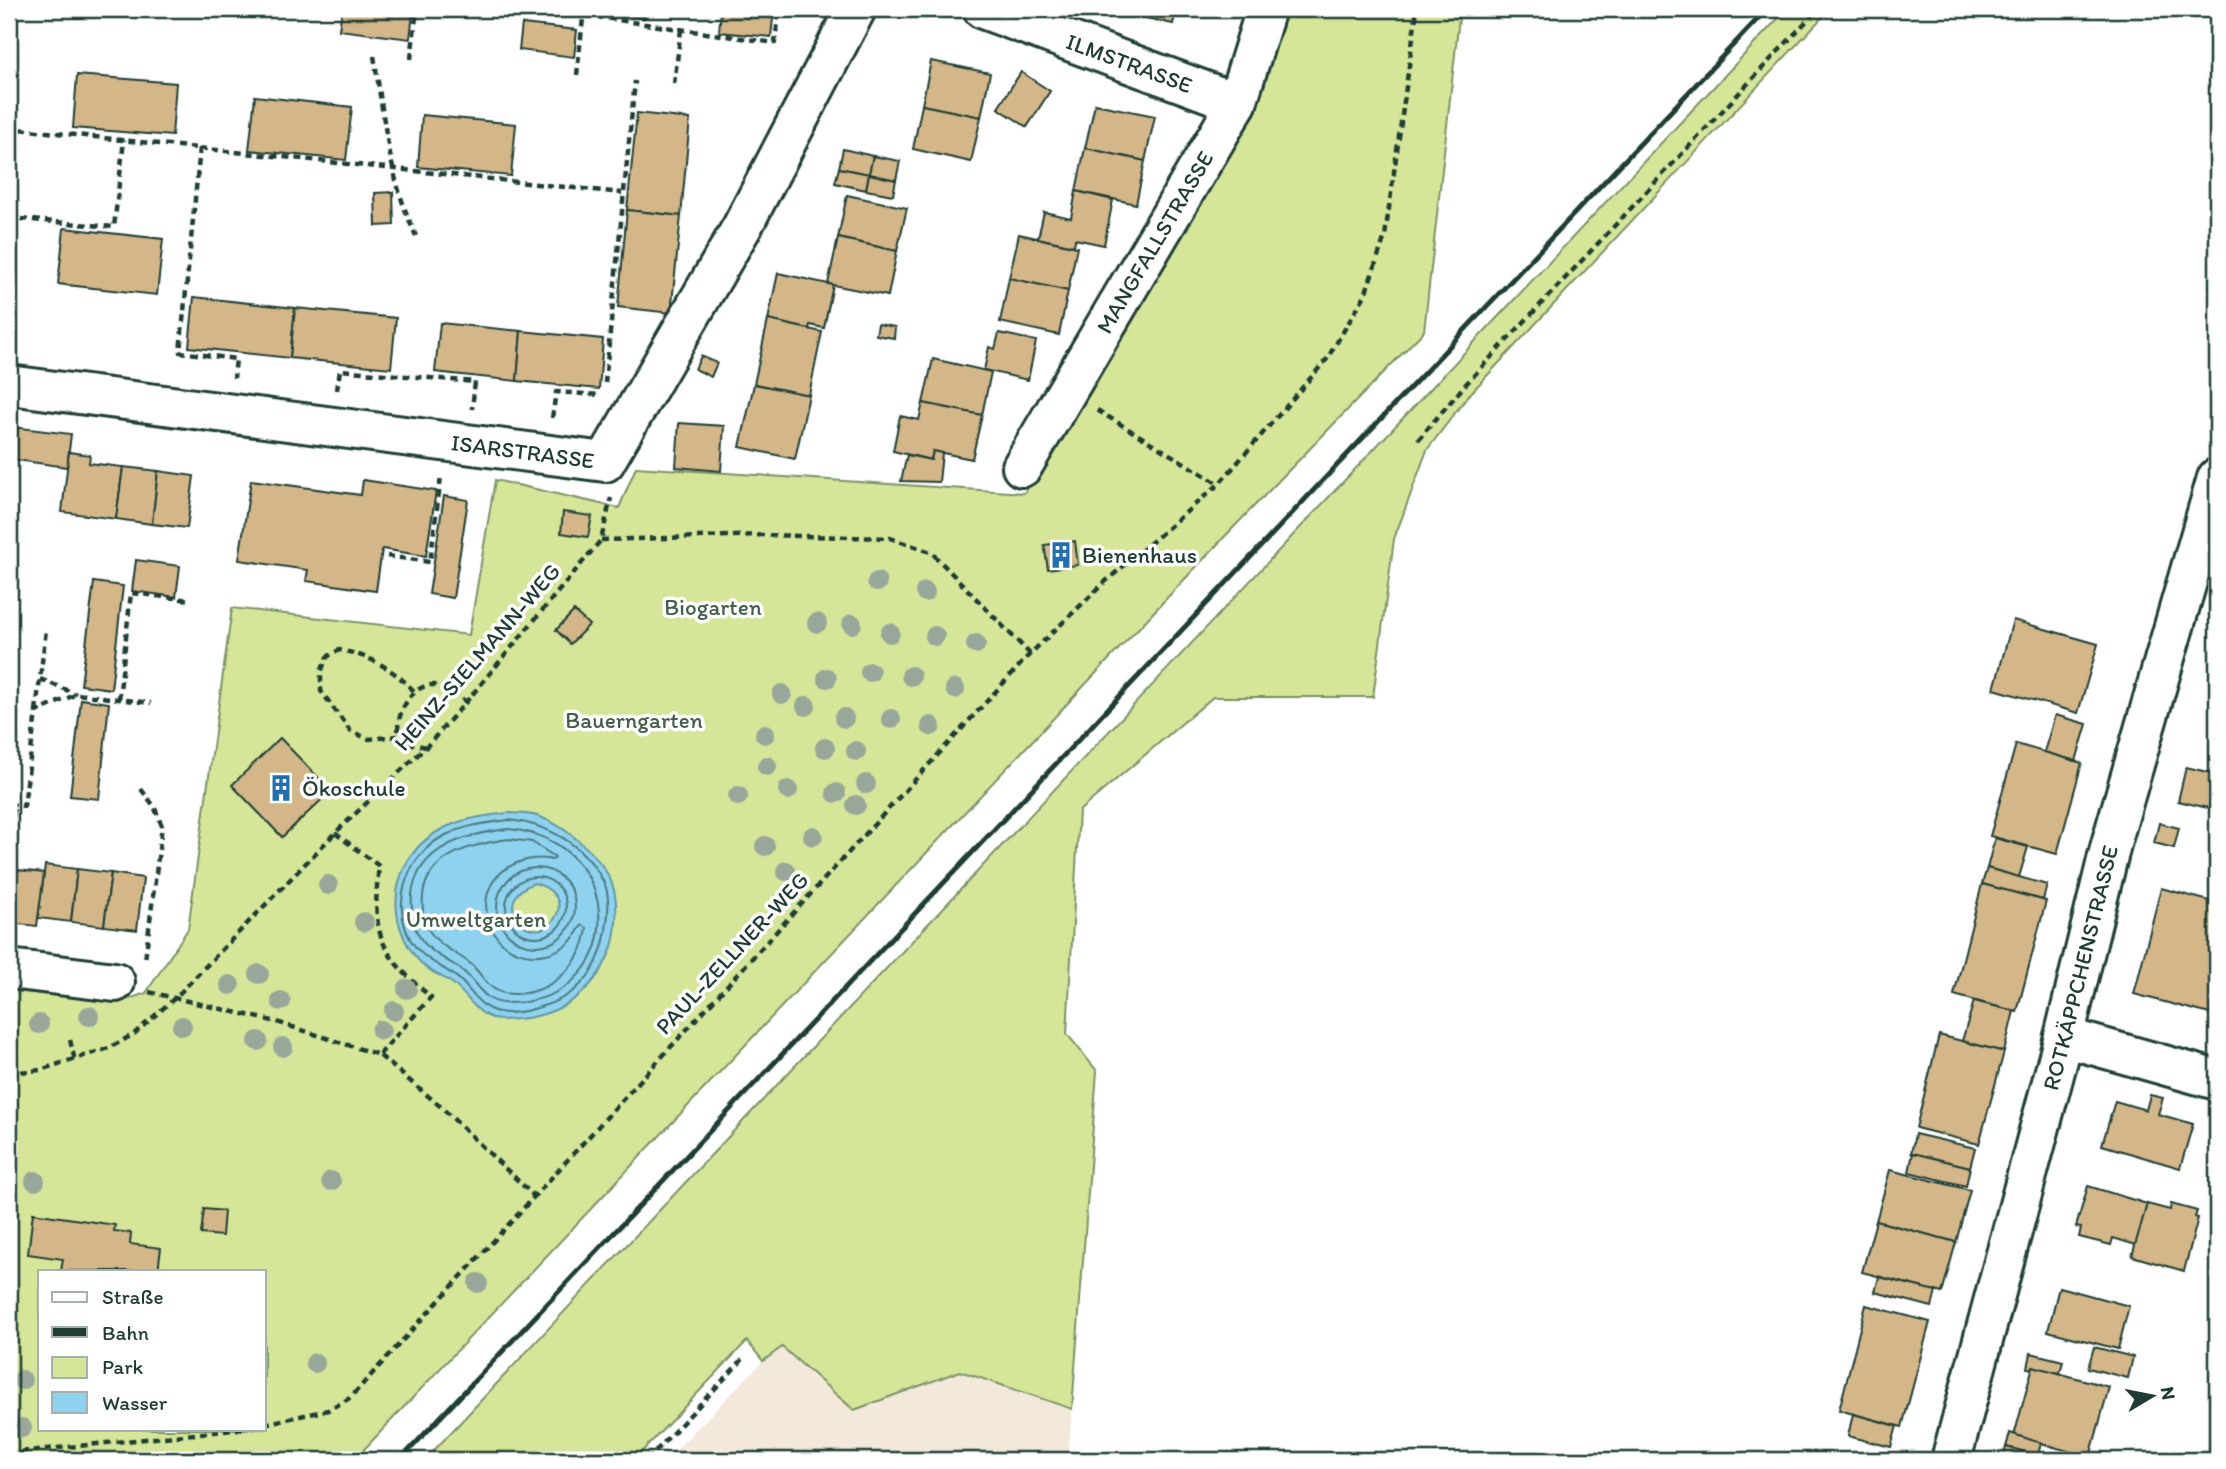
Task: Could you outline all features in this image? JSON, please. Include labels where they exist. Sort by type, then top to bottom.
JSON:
[{"type":"street","name":"ISARSTRASSE","points":[[9,385],[605,462],[742,227],[856,9]]},
{"type":"street","name":"ILMSTRASSE","points":[[983,9],[1237,103]]},
{"type":"street","name":"MANGFALLSTRASSE","points":[[1022,467],[1237,103],[1266,9]]},
{"type":"street","name":"ROTKÄPPCHENSTRASSE","points":[[1951,1460],[2064,1037],[2111,844],[2217,478]]},
{"type":"street","points":[[9,969],[130,973]]},
{"type":"street","points":[[2064,1037],[2217,1080]]},
{"type":"path","points":[[9,87],[18,9]]},
{"type":"path","points":[[411,59],[417,9]]},
{"type":"path","points":[[577,75],[584,12],[681,30],[775,43],[779,9]]},
{"type":"path","name":"PAUL-ZELLNER-WEG","points":[[266,1424],[328,1409],[350,1398],[1030,654],[1105,582],[1219,484],[1327,359],[1365,295],[1385,236],[1417,9]]},
{"type":"path","points":[[1418,440],[1465,385],[1818,9]]},
{"type":"path","points":[[674,84],[681,30]]},
{"type":"path","points":[[374,56],[392,169],[401,203],[415,236]]},
{"type":"path","points":[[547,455],[556,392],[604,396],[635,80]]},
{"type":"path","points":[[9,128],[622,193]]},
{"type":"path","points":[[9,218],[114,228],[124,140]]},
{"type":"path","points":[[200,148],[180,352],[236,359],[231,414]]},
{"type":"path","points":[[331,427],[340,370],[475,382],[456,443],[430,562],[387,556]]},
{"type":"path","points":[[1070,386],[1096,409],[1219,484]]},
{"type":"path","name":"HEINZ-SIELMANN-WEG","points":[[9,1073],[40,1070],[75,1061],[134,1034],[176,997],[335,834],[426,747],[601,540],[762,535],[890,538],[931,552],[1030,654]]},
{"type":"path","points":[[119,699],[131,593],[191,600]]},
{"type":"path","points":[[9,804],[24,806],[46,630]]},
{"type":"path","points":[[398,736],[369,739],[350,731],[321,691],[321,672],[327,657],[339,650],[363,655],[395,671],[415,692]]},
{"type":"path","points":[[40,679],[77,694],[151,703]]},
{"type":"path","points":[[426,747],[401,741],[398,736],[403,707],[415,692],[431,685],[449,689],[466,702]]},
{"type":"path","points":[[36,712],[77,694]]},
{"type":"path","points":[[141,789],[153,806],[162,827],[130,973],[176,997],[277,1022],[379,1055],[440,1106],[533,1195]]},
{"type":"path","points":[[335,834],[379,866],[376,926],[384,949],[407,977],[430,997],[379,1055]]},
{"type":"path","points":[[70,1040],[75,1061]]},
{"type":"path","points":[[647,1460],[747,1356]]},
{"type":"path","points":[[9,1453],[233,1430]]},
{"type":"shaded area","points":[[782,1346],[854,1409],[960,1371],[1072,1409],[1068,1460],[666,1460],[763,1361]]},
{"type":"green space","name":"Umweltgarten","points":[[1285,9],[1460,9],[1424,331],[1231,530],[354,1460],[9,1460],[9,990],[118,1003],[146,993],[188,929],[232,608],[469,635],[495,480],[619,508],[636,467],[1024,493],[1075,413],[1255,106]]},
{"type":"green space","points":[[1787,9],[1830,9],[1468,396],[1427,450],[1394,539],[1373,697],[1213,697],[1079,811],[1067,1034],[1097,1071],[1072,1409],[960,1371],[854,1410],[782,1347],[763,1361],[747,1341],[634,1460],[425,1460]]},
{"type":"water","points":[[509,813],[529,814],[550,821],[582,844],[601,864],[612,884],[616,918],[610,952],[595,979],[585,990],[561,1007],[547,1013],[504,1020],[482,1013],[457,987],[421,963],[409,947],[401,929],[397,891],[402,872],[411,856],[425,841],[442,829],[458,822]],"holes":[[[534,883],[555,895],[559,906],[555,918],[546,927],[536,930],[519,920],[514,911],[514,901],[520,891]]]},
{"type":"building","points":[[342,9],[413,12],[410,39],[339,30]]},
{"type":"building","points":[[590,9],[645,9],[644,18]]},
{"type":"building","points":[[721,9],[774,9],[771,37],[719,32]]},
{"type":"building","points":[[1139,9],[1177,9],[1173,24],[1137,16]]},
{"type":"building","points":[[1187,9],[1213,9],[1212,14]]},
{"type":"building","points":[[522,24],[577,30],[574,57],[519,50]]},
{"type":"building","points":[[931,61],[990,73],[981,117],[922,105]]},
{"type":"building","points":[[1021,72],[1050,91],[1027,127],[998,108]]},
{"type":"building","points":[[77,75],[176,83],[172,136],[73,128]]},
{"type":"building","points":[[255,96],[352,107],[346,160],[249,150]]},
{"type":"building","points":[[1095,104],[1155,116],[1145,161],[1085,148]]},
{"type":"building","points":[[922,105],[981,117],[971,162],[913,149]]},
{"type":"building","points":[[637,113],[690,119],[681,216],[627,210]]},
{"type":"building","points":[[422,115],[516,124],[511,176],[418,167]]},
{"type":"building","points":[[1085,148],[1145,161],[1136,204],[1076,191]]},
{"type":"building","points":[[843,149],[873,156],[869,174],[839,168]]},
{"type":"building","points":[[873,156],[900,161],[896,180],[869,174]]},
{"type":"building","points":[[839,168],[869,174],[866,190],[835,183]]},
{"type":"building","points":[[869,174],[896,180],[893,195],[866,190]]},
{"type":"building","points":[[1076,191],[1113,200],[1104,245],[1075,239],[1074,246],[1038,238],[1044,212],[1071,218]]},
{"type":"building","points":[[393,192],[394,225],[376,226],[375,193]]},
{"type":"building","points":[[847,195],[907,208],[897,251],[838,238]]},
{"type":"building","points":[[627,210],[681,216],[671,313],[618,307]]},
{"type":"building","points":[[64,228],[163,239],[157,295],[58,284]]},
{"type":"building","points":[[1019,234],[1077,247],[1068,291],[1009,278]]},
{"type":"building","points":[[838,238],[897,251],[888,296],[828,284]]},
{"type":"building","points":[[778,273],[833,285],[824,328],[810,325],[809,329],[768,320]]},
{"type":"building","points":[[1009,278],[1068,291],[1059,335],[1000,322]]},
{"type":"building","points":[[194,297],[295,308],[290,358],[189,347]]},
{"type":"building","points":[[295,308],[396,318],[391,368],[290,358]]},
{"type":"building","points":[[768,320],[822,332],[809,395],[754,384]]},
{"type":"building","points":[[440,323],[521,331],[517,381],[435,372]]},
{"type":"building","points":[[878,324],[895,327],[894,338],[876,335]]},
{"type":"building","points":[[521,331],[603,339],[599,389],[517,381]]},
{"type":"building","points":[[999,333],[1036,341],[1028,380],[984,370],[989,347],[995,349]]},
{"type":"building","points":[[701,356],[717,363],[711,377],[695,369]]},
{"type":"building","points":[[933,359],[991,372],[982,415],[923,403]]},
{"type":"building","points":[[754,384],[809,395],[795,459],[740,447]]},
{"type":"building","points":[[923,403],[982,415],[972,459],[933,451],[931,460],[893,451],[900,416],[919,420]]},
{"type":"building","points":[[679,423],[724,426],[721,471],[676,467]]},
{"type":"building","points":[[12,427],[71,434],[67,467],[9,459]]},
{"type":"building","points":[[933,451],[942,453],[939,482],[901,481],[907,455],[931,460]]},
{"type":"building","points":[[69,452],[90,455],[89,463],[123,467],[116,519],[62,512]]},
{"type":"building","points":[[123,467],[158,471],[152,524],[116,519]]},
{"type":"building","points":[[158,471],[194,476],[187,528],[152,524]]},
{"type":"building","points":[[251,480],[361,495],[363,480],[436,491],[426,556],[382,549],[376,591],[306,581],[308,570],[239,560]]},
{"type":"building","points":[[444,496],[468,500],[453,598],[429,594]]},
{"type":"building","points":[[563,512],[592,516],[588,537],[561,533]]},
{"type":"building","name":"Bienenhaus","points":[[1075,541],[1078,565],[1048,569],[1044,545]]},
{"type":"building","points":[[136,560],[180,566],[176,597],[132,591]]},
{"type":"building","points":[[94,582],[123,586],[111,689],[81,685]]},
{"type":"building","points":[[9,590],[14,591],[10,624],[9,624]]},
{"type":"building","points":[[574,611],[589,625],[570,644],[556,630]]},
{"type":"building","points":[[2013,620],[2098,644],[2078,713],[1994,689]]},
{"type":"building","points":[[81,699],[109,703],[99,799],[70,796]]},
{"type":"building","points":[[2055,715],[2087,724],[2076,761],[2044,752]]},
{"type":"building","name":"Ökoschule","points":[[280,738],[331,791],[282,837],[232,785]]},
{"type":"building","points":[[2016,744],[2082,763],[2057,854],[1990,836]]},
{"type":"building","points":[[2186,767],[2216,774],[2208,808],[2178,801]]},
{"type":"building","points":[[9,809],[15,810],[14,819],[9,818]]},
{"type":"building","points":[[2159,823],[2179,828],[2174,848],[2154,843]]},
{"type":"building","points":[[1995,838],[2028,847],[2019,877],[1987,868]]},
{"type":"building","points":[[45,865],[77,869],[71,922],[38,918]]},
{"type":"building","points":[[1987,868],[2047,885],[2043,900],[1982,884]]},
{"type":"building","points":[[9,869],[44,873],[37,926],[9,923]]},
{"type":"building","points":[[77,869],[111,873],[104,926],[71,922]]},
{"type":"building","points":[[111,873],[143,878],[137,930],[104,926]]},
{"type":"building","points":[[1982,884],[2046,901],[2017,1012],[1954,995]]},
{"type":"building","points":[[2161,888],[2217,903],[2217,985],[2210,1014],[2134,994]]},
{"type":"building","points":[[1974,1001],[2014,1011],[2004,1052],[1962,1041]]},
{"type":"building","points":[[1939,1035],[2004,1052],[1979,1144],[1916,1128]]},
{"type":"building","points":[[2150,1095],[2163,1098],[2158,1114],[2193,1124],[2180,1168],[2102,1145],[2115,1101],[2146,1110]]},
{"type":"building","points":[[1915,1134],[1975,1148],[1970,1167],[1911,1153]]},
{"type":"building","points":[[1913,1153],[1970,1167],[1966,1186],[1909,1172]]},
{"type":"building","points":[[1890,1170],[1970,1190],[1956,1242],[1876,1221]]},
{"type":"building","points":[[2088,1186],[2147,1204],[2136,1245],[2113,1238],[2111,1245],[2079,1237],[2081,1228],[2076,1227]]},
{"type":"building","points":[[2147,1204],[2170,1210],[2171,1204],[2197,1211],[2195,1217],[2198,1218],[2184,1271],[2132,1256]]},
{"type":"building","points":[[204,1209],[224,1211],[222,1236],[201,1234]]},
{"type":"building","points":[[33,1213],[115,1225],[114,1231],[131,1233],[130,1244],[161,1248],[158,1270],[61,1270],[63,1259],[28,1254]]},
{"type":"building","points":[[1876,1221],[1956,1242],[1942,1293],[1862,1272]]},
{"type":"building","points":[[1879,1277],[1936,1291],[1932,1307],[1875,1292]]},
{"type":"building","points":[[2059,1287],[2129,1306],[2118,1349],[2048,1331]]},
{"type":"building","points":[[1866,1305],[1930,1322],[1902,1427],[1839,1410]]},
{"type":"building","points":[[2094,1347],[2133,1357],[2128,1378],[2088,1368]]},
{"type":"building","points":[[2031,1353],[2063,1361],[2060,1373],[2028,1368]]},
{"type":"building","points":[[2033,1366],[2109,1387],[2090,1457],[2014,1436]]},
{"type":"building","points":[[1853,1414],[1897,1426],[1891,1447],[1848,1436]]},
{"type":"building","points":[[2010,1433],[2041,1443],[2038,1455],[2006,1447]]},
{"type":"building","points":[[2006,1447],[2052,1459],[2052,1460],[2003,1460]]},
{"type":"railway","points":[[400,1460],[1767,9]]},
{"type":"place","name":"Bienenhaus","points":[[1061,555]]},
{"type":"place","name":"Ökoschule","points":[[281,788]]},
{"type":"park label","name":"Biogarten","points":[[713,607]]},
{"type":"park label","name":"Bauerngarten","points":[[634,720]]}]
